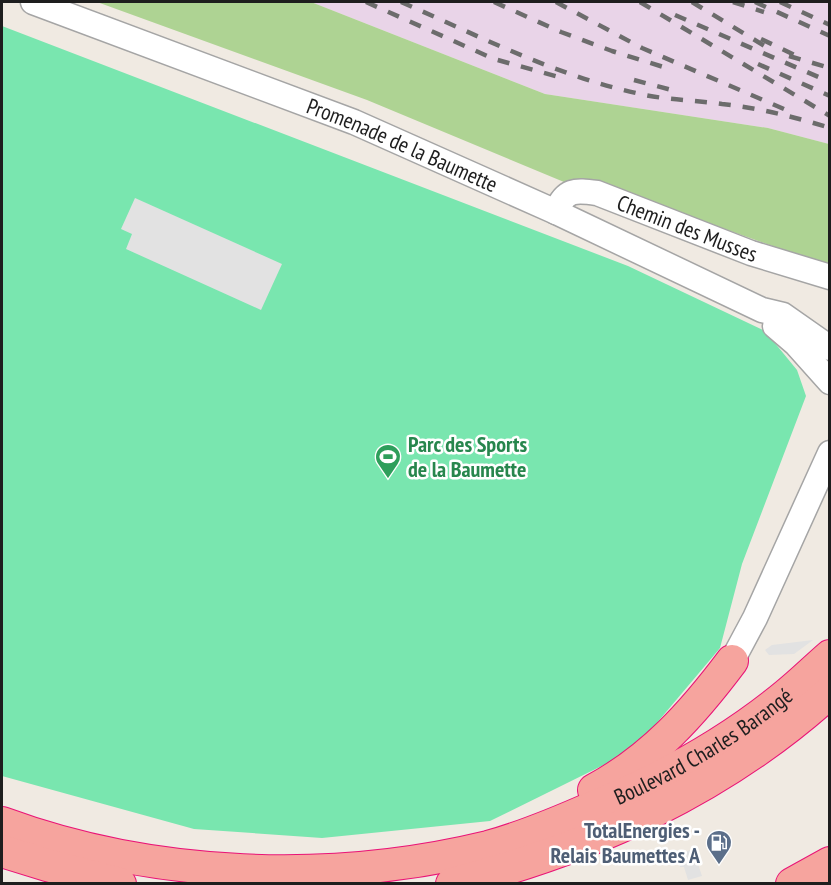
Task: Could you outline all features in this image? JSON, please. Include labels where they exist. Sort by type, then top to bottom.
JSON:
[{"type":"highway","name":"Boulevard Charles Barangé","points":[[2,823],[136,859],[191,868],[292,873],[354,871],[426,860],[489,846],[548,826],[632,792],[701,754],[785,696],[830,656]]},
{"type":"highway","points":[[548,826],[578,799],[617,778],[659,746],[707,694],[732,661]]},
{"type":"highway","name":"Boulevard Charles Barangé","points":[[452,884],[510,869],[579,845],[648,815],[721,775],[775,737],[830,692]]},
{"type":"highway","points":[[2,851],[120,884]]},
{"type":"highway","points":[[792,884],[830,863]]},
{"type":"street","name":"Promenade de la Baumette","points":[[33,2],[354,122],[556,212],[762,310],[783,315],[830,348]]},
{"type":"street","name":"Chemin des Musses","points":[[556,212],[562,198],[570,192],[597,193],[751,253],[830,277]]},
{"type":"street","name":"Promenade de la Baumette","points":[[762,310],[776,328],[796,344],[830,382]]},
{"type":"street","points":[[732,661],[756,618],[830,453]]},
{"type":"shaded area","points":[[311,2],[829,2],[829,144],[768,128],[545,94]]},
{"type":"shaded area","points":[[135,198],[282,264],[261,310],[126,249],[132,234],[121,229]]},
{"type":"shaded area","points":[[813,640],[794,654],[769,655],[765,650],[772,645]]},
{"type":"shaded area","points":[[693,849],[702,876],[688,880],[684,867],[680,867],[677,855]]},
{"type":"green space","points":[[97,2],[311,2],[545,94],[768,128],[829,144],[829,266],[584,179],[564,182],[367,100]]},
{"type":"green space","name":"Parc des Sports de la Baumette","points":[[2,26],[628,266],[765,331],[797,370],[806,396],[742,564],[720,648],[634,750],[490,821],[322,838],[194,829],[2,776]]},
{"type":"railway","points":[[366,2],[494,59],[559,77]]},
{"type":"railway","points":[[401,2],[516,53],[605,85],[657,97],[763,110],[830,128]]},
{"type":"railway","points":[[494,2],[561,32],[673,70]]},
{"type":"railway","points":[[556,2],[642,48],[784,109]]},
{"type":"railway","points":[[640,2],[830,116]]},
{"type":"railway","points":[[692,2],[768,48]]},
{"type":"railway","points":[[733,2],[764,12]]},
{"type":"railway","points":[[755,2],[830,36]]},
{"type":"railway","points":[[780,2],[830,25]]},
{"type":"railway","points":[[675,15],[830,82]]},
{"type":"railway","points":[[761,39],[799,57]]},
{"type":"railway","points":[[789,56],[830,68]]},
{"type":"railway","points":[[758,64],[830,96]]},
{"type":"railway","points":[[634,80],[679,92]]},
{"type":"place","name":"Parc des Sports de la Baumette","points":[[388,480]]},
{"type":"place","name":"TotalEnergies - Relais Baumettes A","points":[[719,866]]}]
